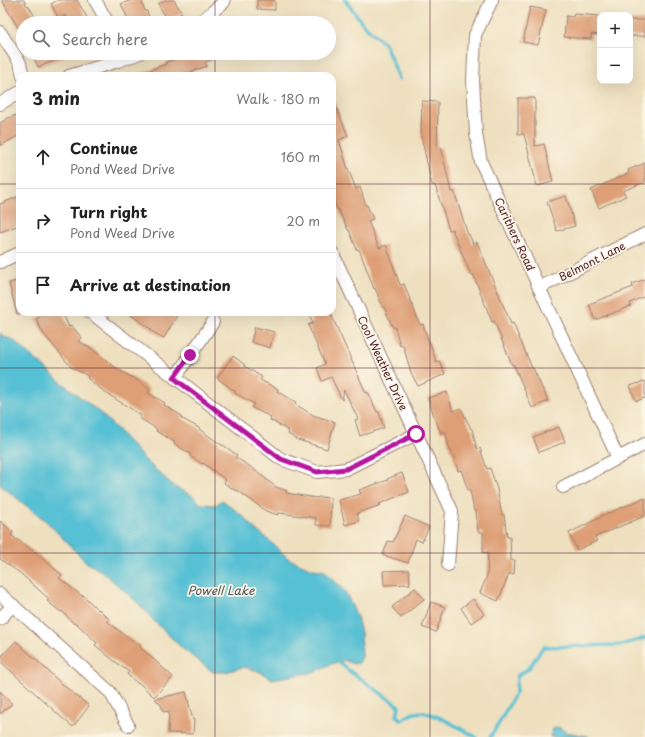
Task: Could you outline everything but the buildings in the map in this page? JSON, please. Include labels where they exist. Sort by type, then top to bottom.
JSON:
[{"type":"street","points":[[95,0],[104,16]]},
{"type":"street","points":[[207,16],[224,2],[224,0]]},
{"type":"street","name":"Carithers Road","points":[[492,0],[475,35],[473,80],[476,134],[481,162],[618,458]]},
{"type":"street","points":[[0,32],[16,57]]},
{"type":"street","points":[[18,60],[22,72]]},
{"type":"street","points":[[79,72],[109,60]]},
{"type":"street","points":[[0,104],[16,94]]},
{"type":"street","name":"Belmont Lane","points":[[539,288],[645,234]]},
{"type":"street","points":[[0,262],[16,255]]},
{"type":"street","name":"Cool Weather Drive","points":[[336,261],[452,511],[448,565]]},
{"type":"street","points":[[94,316],[281,459],[317,472],[346,469],[416,434]]},
{"type":"street","points":[[174,378],[213,322]]},
{"type":"street","points":[[563,487],[645,444]]},
{"type":"street","points":[[0,594],[110,692],[128,725]]},
{"type":"street","points":[[0,619],[13,605]]},
{"type":"water","name":"Powell Lake","points":[[0,333],[13,340],[60,381],[99,412],[116,428],[145,460],[175,487],[193,496],[201,504],[216,505],[222,500],[244,517],[256,530],[289,559],[313,569],[325,571],[345,591],[357,617],[361,633],[362,657],[359,663],[353,664],[344,660],[331,664],[315,672],[272,679],[260,672],[244,667],[225,672],[213,672],[183,649],[119,586],[101,571],[86,562],[46,521],[0,485]]},
{"type":"water","points":[[558,727],[566,732],[589,737],[550,737],[553,729]]},
{"type":"waterway","points":[[345,0],[364,25],[385,44],[399,79]]},
{"type":"waterway","points":[[490,737],[516,692],[517,676],[529,668],[543,647],[621,645],[645,638]]},
{"type":"waterway","points":[[335,658],[348,670],[399,706],[397,716],[401,720],[409,715],[421,712],[446,720],[476,737]]},
{"type":"route","points":[[190,355],[174,378],[281,459],[317,472],[346,469],[416,434]]}]
